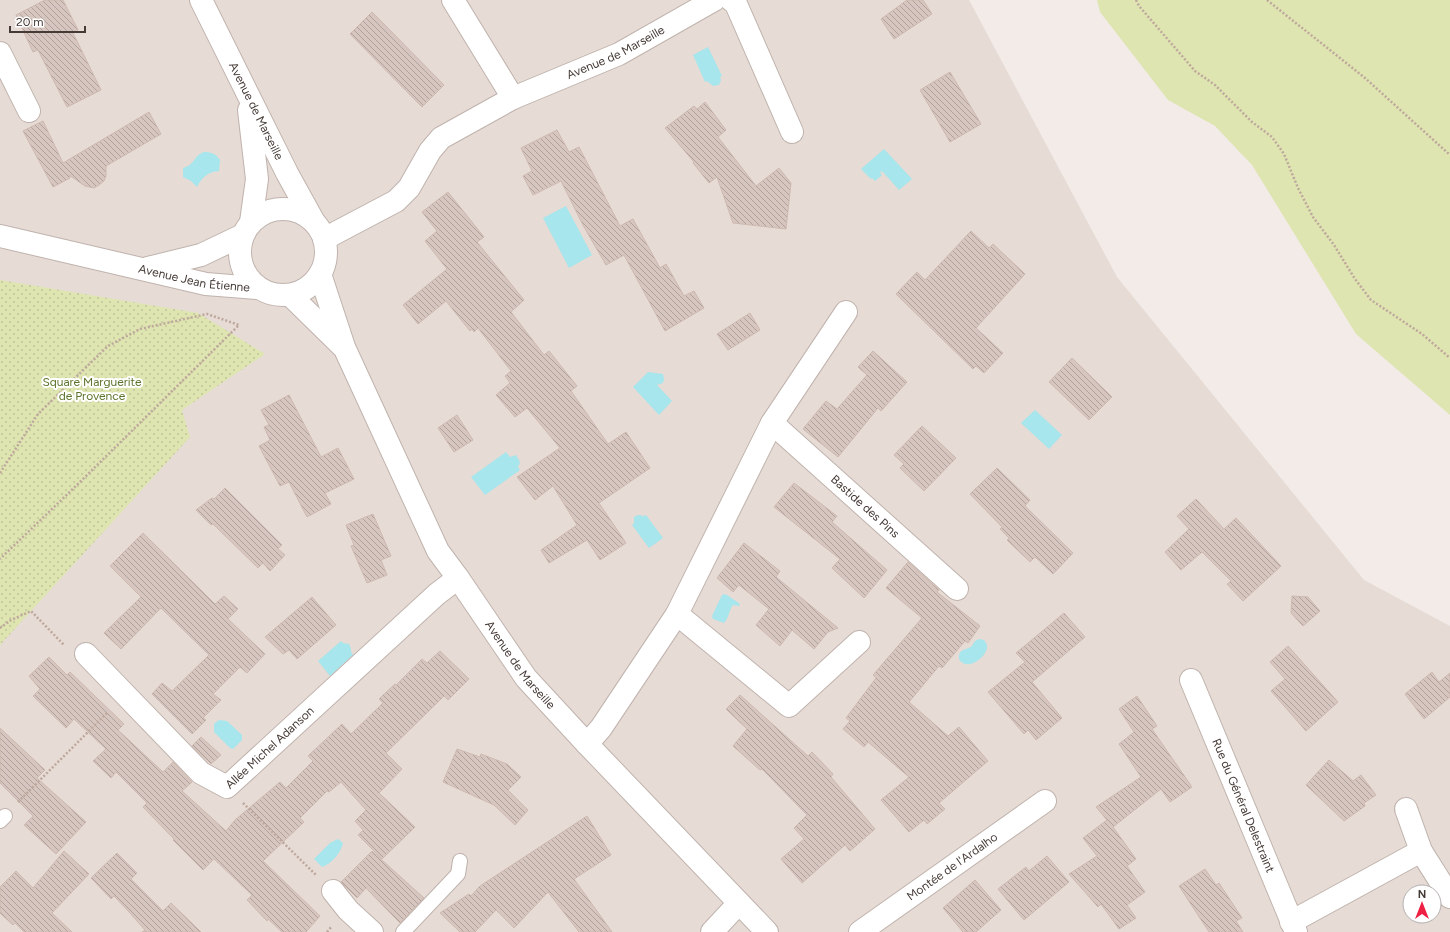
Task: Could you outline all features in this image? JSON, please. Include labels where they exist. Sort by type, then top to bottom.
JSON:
[{"type":"street","name":"Avenue de Marseille","points":[[200,0],[287,173],[319,230],[396,201],[409,188],[430,151],[441,138],[513,98],[619,54],[714,0]]},
{"type":"street","points":[[453,0],[513,98]]},
{"type":"street","points":[[731,0],[736,4],[792,132]]},
{"type":"street","points":[[0,53],[29,111]]},
{"type":"street","points":[[247,95],[257,179],[247,228],[239,249],[241,264],[247,277],[258,288],[273,295],[290,295],[302,291],[312,284],[320,274],[326,257],[326,248],[319,230],[303,214],[289,209],[276,209],[262,214],[247,228]]},
{"type":"street","name":"Avenue Jean Étienne","points":[[143,269],[201,255],[247,228]]},
{"type":"street","points":[[0,236],[143,269]]},
{"type":"street","name":"Avenue Jean Étienne","points":[[143,269],[206,284],[258,288]]},
{"type":"street","name":"Avenue de Marseille","points":[[320,274],[344,347],[438,551],[526,678],[767,932]]},
{"type":"street","name":"Avenue de Marseille","points":[[290,295],[344,347]]},
{"type":"street","points":[[587,744],[601,728],[677,614],[772,423],[846,312]]},
{"type":"street","name":"Bastide des Pins","points":[[772,423],[957,589]]},
{"type":"street","name":"Allée Michel Adanson","points":[[86,654],[201,773],[227,787],[437,594],[458,578]]},
{"type":"street","points":[[677,614],[789,706],[859,642]]},
{"type":"street","name":"Rue du Général Delestraint","points":[[1190,680],[1294,927]]},
{"type":"street","name":"Montée de l'Ardalho","points":[[860,932],[1045,801]]},
{"type":"street","points":[[1406,809],[1421,851],[1450,897]]},
{"type":"street","points":[[1294,927],[1421,851]]},
{"type":"street","points":[[332,891],[348,910],[372,932]]},
{"type":"street","points":[[712,932],[739,903]]},
{"type":"lane","points":[[403,932],[458,874],[460,861]]},
{"type":"path","points":[[1136,0],[1139,6],[1195,71],[1215,85],[1252,122],[1272,137],[1284,154],[1298,188],[1313,217],[1371,300],[1422,334],[1450,358]]},
{"type":"path","points":[[1267,0],[1365,78],[1450,155]]},
{"type":"path","points":[[0,473],[38,414],[108,346],[140,329],[207,314],[239,325],[81,481],[0,558]]},
{"type":"path","points":[[0,628],[11,620],[31,611],[76,657],[86,654]]},
{"type":"path","points":[[2,818],[125,694]]},
{"type":"path","points":[[227,787],[332,891]]},
{"type":"shaded area","points":[[0,0],[969,0],[1117,277],[1364,580],[1450,626],[1450,932],[0,932]]},
{"type":"green space","points":[[1097,0],[1450,0],[1450,415],[1356,334],[1252,165],[1215,126],[1168,100],[1100,12]]},
{"type":"green space","name":"Square Marguerite de Provence","points":[[0,280],[198,313],[265,354],[182,410],[190,437],[0,645]]},
{"type":"water","points":[[708,47],[722,76],[720,77],[721,80],[719,85],[713,86],[707,81],[705,82],[693,55]]},
{"type":"water","points":[[884,149],[912,179],[899,190],[882,171],[880,173],[882,175],[875,181],[861,169]]},
{"type":"water","points":[[204,152],[214,154],[220,160],[219,171],[206,176],[201,180],[197,187],[191,181],[183,177],[183,168],[190,165],[198,155]]},
{"type":"water","points":[[566,206],[592,255],[569,268],[543,218]]},
{"type":"water","points":[[648,372],[663,374],[663,383],[657,385],[672,401],[659,415],[633,387]]},
{"type":"water","points":[[1035,410],[1062,435],[1049,449],[1021,423]]},
{"type":"water","points":[[506,452],[510,457],[516,455],[520,462],[518,467],[520,470],[485,495],[471,477]]},
{"type":"water","points":[[638,515],[646,515],[663,538],[649,548],[632,525],[634,523],[634,517]]},
{"type":"water","points":[[724,594],[740,604],[739,606],[733,605],[724,623],[713,619],[712,616],[722,595]]},
{"type":"water","points":[[979,639],[984,640],[987,644],[984,654],[972,664],[963,663],[959,659],[959,654],[971,647],[975,641]]},
{"type":"water","points":[[341,641],[349,644],[353,655],[330,676],[318,661]]},
{"type":"water","points":[[219,720],[227,721],[242,735],[242,740],[233,749],[230,748],[214,732],[214,724]]},
{"type":"water","points":[[338,839],[343,843],[340,851],[332,861],[322,867],[314,859],[330,843]]},
{"type":"building","points":[[45,0],[63,0],[78,30],[73,33],[101,90],[67,107],[38,50],[33,52],[16,15]]},
{"type":"building","points":[[907,0],[923,0],[932,14],[894,39],[881,19]]},
{"type":"building","points":[[372,12],[444,85],[422,107],[350,34]]},
{"type":"building","points":[[950,72],[981,124],[950,142],[920,90]]},
{"type":"building","points":[[705,102],[726,130],[718,137],[756,186],[779,168],[791,183],[786,229],[733,223],[717,177],[709,183],[693,163],[694,162],[665,128],[694,106],[697,109]]},
{"type":"building","points":[[149,112],[161,134],[106,166],[106,176],[104,181],[94,188],[85,186],[69,175],[70,178],[53,187],[23,131],[43,121],[63,163]]},
{"type":"building","points":[[557,130],[569,152],[579,147],[620,226],[633,219],[660,268],[666,264],[684,296],[694,291],[704,308],[665,331],[624,255],[606,265],[584,227],[561,181],[533,195],[523,176],[532,171],[521,148]]},
{"type":"building","points":[[448,192],[484,237],[477,242],[524,300],[511,312],[544,355],[549,351],[577,386],[571,391],[608,444],[626,432],[650,468],[599,503],[626,543],[600,560],[587,540],[549,563],[541,550],[577,525],[553,486],[535,500],[517,477],[560,448],[527,408],[515,417],[496,395],[510,383],[505,376],[511,371],[478,328],[474,332],[472,329],[470,331],[446,301],[418,324],[403,305],[447,269],[425,241],[437,231],[422,212]]},
{"type":"building","points":[[971,231],[989,248],[993,244],[1025,274],[976,328],[1003,353],[984,373],[976,366],[973,369],[896,294],[917,272],[925,280]]},
{"type":"building","points":[[750,313],[760,330],[728,350],[717,334]]},
{"type":"building","points":[[873,351],[907,382],[881,411],[878,408],[838,457],[803,429],[826,401],[837,409],[867,375],[858,367]]},
{"type":"building","points":[[1072,358],[1112,397],[1089,420],[1049,382]]},
{"type":"building","points":[[289,395],[321,457],[338,448],[354,479],[325,493],[331,504],[307,517],[289,482],[280,486],[259,446],[270,440],[264,427],[269,425],[261,410]]},
{"type":"building","points":[[457,415],[473,440],[454,452],[438,428]]},
{"type":"building","points":[[922,426],[956,458],[924,491],[900,468],[904,464],[894,455]]},
{"type":"building","points":[[997,468],[1030,500],[1025,506],[1073,553],[1053,574],[1035,557],[1030,562],[1007,540],[1009,538],[1000,529],[1002,527],[970,494]]},
{"type":"building","points":[[794,483],[837,516],[832,522],[887,570],[864,598],[832,568],[840,559],[774,507]]},
{"type":"building","points":[[225,488],[282,545],[278,549],[285,555],[270,571],[263,563],[258,568],[213,524],[211,525],[196,510],[212,498],[214,499]]},
{"type":"building","points":[[1196,499],[1224,529],[1236,518],[1281,566],[1243,601],[1227,584],[1231,581],[1202,552],[1181,570],[1165,552],[1189,529],[1177,516]]},
{"type":"building","points":[[373,514],[391,556],[381,560],[387,575],[367,583],[351,546],[354,545],[346,525]]},
{"type":"building","points":[[143,533],[215,604],[224,596],[238,609],[228,619],[265,654],[247,673],[240,667],[213,694],[221,700],[203,718],[206,720],[192,734],[152,694],[162,683],[172,691],[209,655],[161,608],[121,649],[104,633],[141,597],[110,566]]},
{"type":"building","points":[[744,543],[780,571],[776,577],[838,628],[828,632],[814,649],[792,630],[780,646],[756,625],[769,609],[739,585],[733,592],[717,578]]},
{"type":"building","points":[[908,562],[939,590],[937,592],[980,626],[968,643],[965,641],[942,668],[939,666],[909,702],[948,736],[959,727],[988,761],[939,803],[945,809],[927,824],[924,820],[909,832],[881,800],[909,777],[868,742],[864,747],[843,729],[850,721],[846,718],[876,678],[873,675],[922,618],[886,588]]},
{"type":"building","points":[[1292,596],[1308,597],[1320,611],[1303,626],[1291,613]]},
{"type":"building","points":[[312,597],[336,625],[297,659],[289,650],[283,654],[265,637]]},
{"type":"building","points":[[1064,613],[1085,637],[1032,682],[1062,718],[1036,740],[1028,730],[1024,734],[988,692],[1025,662],[1016,653]]},
{"type":"building","points":[[1288,646],[1338,702],[1306,731],[1271,691],[1285,679],[1270,662]]},
{"type":"building","points":[[440,651],[469,679],[448,700],[444,696],[386,753],[402,769],[379,793],[415,827],[382,859],[358,835],[363,830],[355,821],[366,810],[341,782],[329,792],[327,791],[300,818],[304,822],[263,861],[320,916],[306,932],[282,932],[268,919],[267,921],[247,900],[252,895],[214,859],[203,870],[143,807],[147,803],[116,772],[111,778],[93,761],[106,749],[74,719],[66,728],[33,696],[40,689],[29,676],[49,657],[67,675],[70,672],[124,724],[118,730],[163,772],[173,762],[192,782],[182,791],[226,831],[235,820],[280,782],[286,788],[313,761],[308,756],[342,724],[351,734],[383,703],[379,699],[395,684],[396,685],[422,659],[427,663]]},
{"type":"building","points":[[1432,672],[1439,682],[1450,673],[1450,697],[1424,719],[1405,694]]},
{"type":"building","points":[[740,695],[808,756],[812,752],[833,774],[831,777],[875,829],[850,851],[845,845],[802,883],[781,859],[804,839],[794,828],[807,815],[762,769],[760,770],[733,746],[747,729],[726,709]]},
{"type":"building","points":[[1137,696],[1157,726],[1152,729],[1192,787],[1170,802],[1161,789],[1113,827],[1136,859],[1127,866],[1145,892],[1127,905],[1136,918],[1119,929],[1101,904],[1098,907],[1069,874],[1097,856],[1083,838],[1107,820],[1096,807],[1141,777],[1119,744],[1134,732],[1119,709]]},
{"type":"building","points":[[0,728],[45,770],[37,778],[86,822],[56,854],[24,825],[33,816],[0,783]]},
{"type":"building","points":[[201,737],[221,755],[211,764],[192,746]]},
{"type":"building","points":[[457,749],[480,757],[481,754],[507,764],[521,777],[508,790],[528,810],[515,825],[494,805],[443,782]]},
{"type":"building","points":[[1329,760],[1353,781],[1361,775],[1376,795],[1364,803],[1365,806],[1344,821],[1306,785]]},
{"type":"building","points":[[587,816],[611,855],[574,879],[612,932],[579,932],[548,892],[514,928],[496,910],[475,932],[460,932],[440,913],[469,894],[471,896],[480,886]]},
{"type":"building","points":[[64,851],[89,874],[52,913],[72,932],[24,932],[15,923],[13,925],[0,913],[0,887],[16,871],[33,888]]},
{"type":"building","points":[[372,851],[424,898],[400,923],[366,888],[357,898],[341,882]]},
{"type":"building","points":[[117,853],[137,873],[131,879],[163,911],[171,903],[201,932],[142,932],[145,930],[114,896],[111,899],[91,878]]},
{"type":"building","points":[[1047,856],[1069,882],[1024,920],[998,889],[1026,867],[1029,871]]},
{"type":"building","points":[[1205,869],[1216,885],[1219,883],[1242,918],[1236,921],[1243,932],[1209,932],[1179,886]]},
{"type":"building","points":[[975,880],[1001,910],[976,932],[963,932],[943,908]]}]
